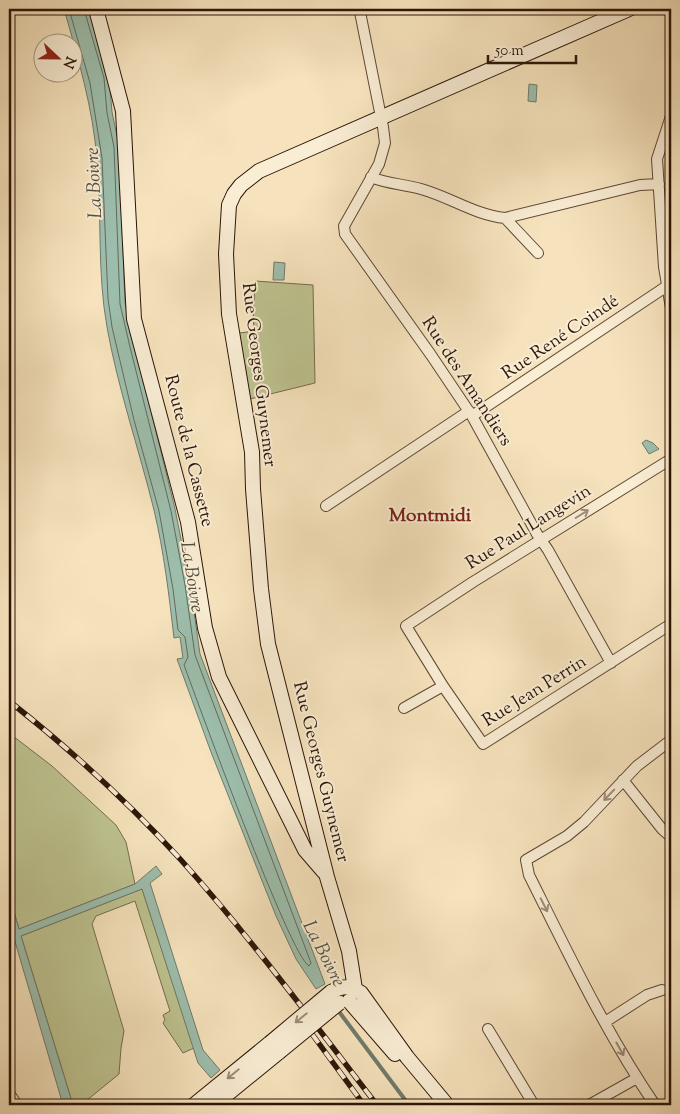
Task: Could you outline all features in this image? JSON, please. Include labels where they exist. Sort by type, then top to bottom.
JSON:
[{"type":"street","name":"Route de la Cassette","points":[[96,9],[123,111],[134,319],[188,522],[205,628],[219,677],[305,850],[327,877]]},
{"type":"street","name":"Rue Georges Guynemer","points":[[344,996],[349,951],[327,877],[268,644],[261,589],[252,452],[229,314],[226,254],[229,205],[241,185],[259,171],[628,9]]},
{"type":"street","name":"Rue des Amandiers","points":[[359,10],[385,143],[378,164],[344,226],[345,234],[471,414],[611,663]]},
{"type":"street","points":[[671,116],[657,159],[664,267],[671,308]]},
{"type":"street","points":[[371,177],[379,181],[419,188],[439,194],[488,216],[505,218],[640,185],[659,184]]},
{"type":"street","points":[[505,218],[538,253]]},
{"type":"street","name":"Rue René Coindé","points":[[326,506],[667,286]]},
{"type":"street","name":"Rue Paul Langevin","points":[[406,626],[671,459]]},
{"type":"street","name":"Rue Jean Perrin","points":[[406,626],[443,686],[483,744],[671,624]]},
{"type":"street","points":[[404,708],[443,686]]},
{"type":"street","points":[[655,1105],[605,1022],[529,875],[526,860],[567,836],[584,822],[637,766],[671,740]]},
{"type":"street","points":[[623,780],[662,829],[671,837]]},
{"type":"street","points":[[605,1022],[647,995],[662,990]]},
{"type":"street","points":[[194,1105],[344,996],[361,993],[407,1057],[445,1105]]},
{"type":"street","points":[[488,1029],[534,1105]]},
{"type":"street","points":[[214,1105],[275,1047]]},
{"type":"street","points":[[589,1105],[637,1078]]},
{"type":"street","points":[[9,1094],[17,1105]]},
{"type":"green space","points":[[255,281],[313,285],[315,383],[250,399],[239,333],[255,331],[253,320]]},
{"type":"green space","points":[[9,733],[52,766],[116,825],[126,842],[135,884],[19,929],[9,895]]},
{"type":"green space","points":[[142,889],[194,1048],[183,1053],[163,1023],[165,1020],[163,1015],[170,1011],[135,901],[96,916],[92,924],[124,1031],[119,1074],[81,1105],[73,1105],[21,936]]},
{"type":"water","name":"La Boivre","points":[[64,9],[89,9],[109,77],[112,112],[119,146],[125,303],[175,509],[190,584],[200,654],[325,984],[316,989],[296,959],[276,916],[211,752],[177,659],[183,658],[180,637],[174,638],[158,526],[117,373],[107,327],[102,286],[95,141],[82,76],[82,32],[70,32]]},
{"type":"water","points":[[529,84],[537,85],[536,102],[528,101]]},
{"type":"water","points":[[274,262],[285,263],[284,280],[273,280]]},
{"type":"water","points":[[646,440],[653,443],[659,449],[649,454],[642,443]]},
{"type":"water","points":[[156,866],[162,874],[150,883],[203,1050],[220,1070],[211,1078],[198,1063],[142,889],[21,936],[73,1105],[63,1105],[9,921],[9,895],[19,929],[135,884]]},
{"type":"waterway","name":"La Boivre","points":[[337,1009],[409,1105]]},
{"type":"railway","points":[[9,701],[98,777],[181,860],[257,950],[377,1105]]},
{"type":"railway","points":[[312,1034],[364,1105]]},
{"type":"district","name":"Montmidi","points":[[430,516]]}]
